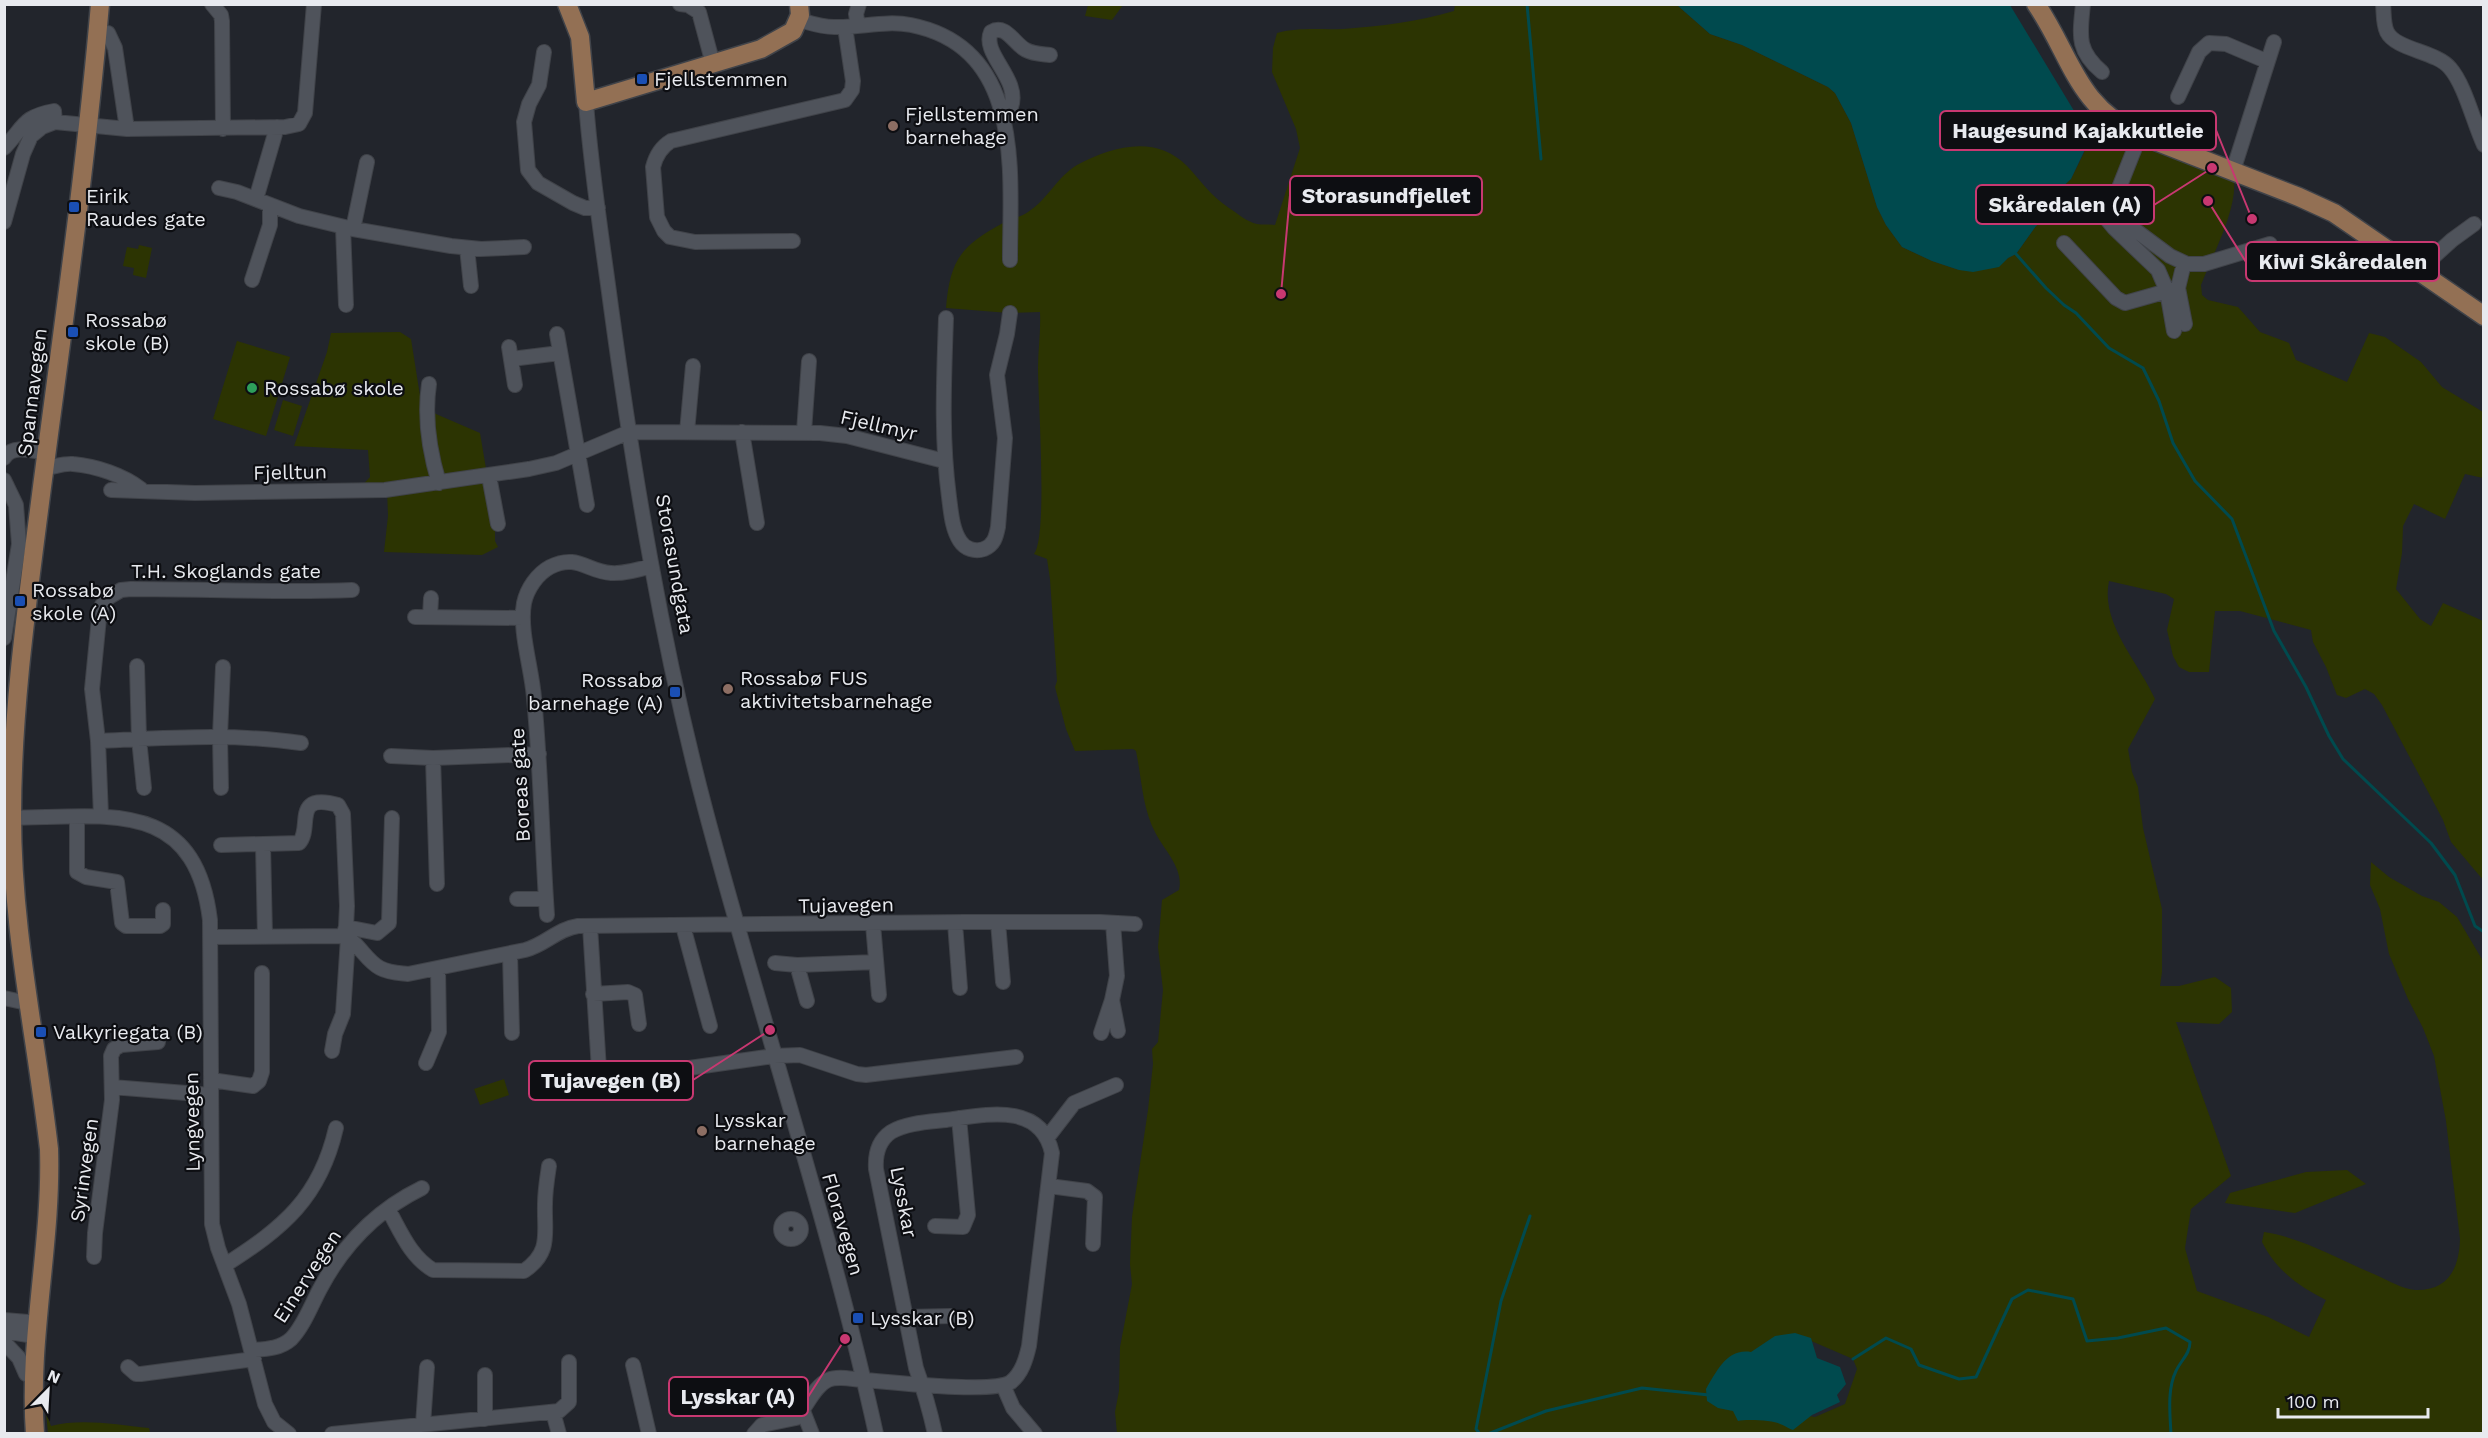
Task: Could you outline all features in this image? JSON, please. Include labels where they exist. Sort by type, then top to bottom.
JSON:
[{"type":"main road","name":"Spannavegen","points":[[27,1434],[26,1374],[30,1329],[48,1215],[50,1184],[49,1149],[16,911],[12,818],[13,769],[22,647],[89,127],[100,4]]},
{"type":"main road","name":"Storasundgata","points":[[567,4],[580,37],[586,102]]},
{"type":"main road","points":[[2036,4],[2087,94],[2110,118],[2140,135],[2334,213],[2484,316]]},
{"type":"main road","points":[[586,102],[745,55],[776,42],[793,31],[799,12]]},
{"type":"main road","name":"Spannavegen","points":[[30,1329],[35,1434]]},
{"type":"street","points":[[212,4],[221,15],[222,21],[223,129]]},
{"type":"street","points":[[4,148],[25,122],[36,114],[89,127],[127,129],[223,129],[299,124],[303,119],[314,4]]},
{"type":"street","points":[[680,4],[688,5],[699,12],[713,64]]},
{"type":"street","points":[[794,241],[695,242],[670,237],[657,217],[653,166],[662,148],[671,141],[844,100],[852,90],[851,26],[859,4]]},
{"type":"street","points":[[2083,4],[2081,43],[2090,62],[2102,72]]},
{"type":"street","points":[[2383,4],[2385,25],[2390,36],[2397,42],[2441,60],[2452,69],[2484,145]]},
{"type":"street","points":[[799,12],[827,27],[871,23],[909,24],[942,36],[969,54],[979,65],[995,90],[1002,110],[1010,153],[1010,260]]},
{"type":"street","points":[[1002,110],[1011,107],[1013,92],[990,46],[991,32],[999,29],[1005,31],[1027,51],[1050,55]]},
{"type":"street","points":[[108,33],[115,48],[127,129]]},
{"type":"street","points":[[2233,171],[2266,61],[2274,42]]},
{"type":"street","points":[[2178,97],[2199,52],[2209,43],[2226,44],[2266,61]]},
{"type":"street","points":[[544,52],[539,85],[529,104],[524,122],[528,170],[538,183],[573,203],[585,208],[598,208]]},
{"type":"street","name":"Storasundgata","points":[[586,102],[628,432],[651,566],[684,722],[737,924]]},
{"type":"street","points":[[4,222],[23,154],[31,136],[55,117]]},
{"type":"street","points":[[256,199],[277,127]]},
{"type":"street","points":[[2140,135],[2115,198],[2116,208],[2127,224],[2184,263],[2204,264],[2270,244]]},
{"type":"street","points":[[346,305],[348,228],[367,162]]},
{"type":"street","points":[[219,188],[237,192],[299,216],[348,228],[467,248],[524,247]]},
{"type":"street","points":[[252,280],[270,225],[270,205]]},
{"type":"street","points":[[2095,205],[2114,228],[2158,270],[2173,290],[2180,327]]},
{"type":"street","points":[[2418,271],[2452,240],[2474,225]]},
{"type":"street","points":[[2064,243],[2120,301],[2130,303],[2173,290]]},
{"type":"street","points":[[467,248],[471,286]]},
{"type":"street","points":[[2173,290],[2184,263]]},
{"type":"street","points":[[946,318],[944,461],[955,532],[961,543],[969,549],[979,550],[988,547],[996,539],[999,527],[1005,438],[997,375],[1010,313]]},
{"type":"street","points":[[557,334],[587,505]]},
{"type":"street","points":[[515,385],[510,353],[560,353]]},
{"type":"street","points":[[804,432],[809,361]]},
{"type":"street","points":[[687,432],[693,366]]},
{"type":"street","points":[[429,384],[426,406],[427,430],[439,483]]},
{"type":"street","name":"Fjelltun","points":[[111,489],[195,493],[373,491],[530,470],[577,454],[602,441],[628,432]]},
{"type":"street","name":"Fjellmyr","points":[[628,432],[804,432],[847,436],[944,461]]},
{"type":"street","points":[[742,432],[757,523]]},
{"type":"street","name":"Fjelltun","points":[[4,458],[14,449],[46,460],[95,468],[132,482],[141,489]]},
{"type":"street","points":[[489,476],[498,524]]},
{"type":"street","points":[[4,480],[16,505],[19,544],[4,638]]},
{"type":"street","name":"Boreas gate","points":[[547,915],[539,754],[532,678],[523,618],[525,601],[530,587],[539,575],[561,563],[577,562],[611,573],[651,566]]},
{"type":"street","name":"T.H. Skoglands gate","points":[[101,816],[98,741],[93,708],[93,662],[100,610],[113,594],[131,589],[250,589],[304,592],[352,590]]},
{"type":"street","points":[[429,617],[431,598]]},
{"type":"street","points":[[415,617],[523,618]]},
{"type":"street","points":[[137,666],[139,739],[144,788]]},
{"type":"street","points":[[221,788],[220,736],[223,667]]},
{"type":"street","points":[[98,741],[248,736],[301,743]]},
{"type":"street","points":[[391,756],[433,759],[539,754]]},
{"type":"street","points":[[433,759],[437,884]]},
{"type":"street","points":[[221,845],[299,843],[304,835],[306,810],[320,802],[338,805],[343,814],[346,933],[343,1014],[335,1034],[332,1051]]},
{"type":"street","name":"Lyngvegen","points":[[12,818],[101,816],[127,818],[141,822],[155,827],[181,846],[200,872],[205,887],[210,920],[213,1224],[239,1304],[269,1414],[274,1422],[287,1433]]},
{"type":"street","points":[[77,817],[77,872],[86,877],[117,882],[122,924],[160,926],[163,910]]},
{"type":"street","points":[[210,937],[377,933],[388,923],[392,818]]},
{"type":"street","points":[[263,845],[265,936]]},
{"type":"street","points":[[517,899],[546,899]]},
{"type":"street","points":[[955,922],[960,988]]},
{"type":"street","name":"Tujavegen","points":[[346,933],[380,968],[393,973],[408,974],[534,948],[563,929],[590,926],[955,922],[1135,924]]},
{"type":"street","points":[[998,922],[1004,982]]},
{"type":"street","points":[[1101,1033],[1112,1000],[1117,969],[1113,923]]},
{"type":"street","name":"Floravegen","points":[[737,924],[828,1238],[865,1380],[876,1434]]},
{"type":"street","points":[[873,924],[879,995]]},
{"type":"street","points":[[554,1089],[580,1083],[604,1084],[598,1050],[593,994],[590,926]]},
{"type":"street","points":[[683,926],[710,1026]]},
{"type":"street","points":[[510,954],[512,1033]]},
{"type":"street","points":[[775,963],[797,965],[876,962]]},
{"type":"street","points":[[797,965],[807,1001]]},
{"type":"street","points":[[426,1063],[439,1032],[438,968]]},
{"type":"street","points":[[211,1080],[253,1086],[259,1081],[262,1072],[262,973]]},
{"type":"street","points":[[593,994],[628,992],[635,995],[639,1024]]},
{"type":"street","points":[[4,998],[27,1003]]},
{"type":"street","points":[[1112,1000],[1118,1031]]},
{"type":"street","name":"Syrinvegen","points":[[94,1257],[112,1100],[111,1056],[114,1049],[122,1045],[158,1042]]},
{"type":"street","points":[[675,1070],[774,1056],[808,1056],[848,1071],[866,1075],[1016,1057]]},
{"type":"street","points":[[754,1434],[762,1425],[796,1418],[820,1386],[830,1379],[989,1388],[1011,1382],[1023,1367],[1029,1346],[1052,1153],[1047,1138],[1074,1104],[1116,1085]]},
{"type":"street","points":[[112,1087],[211,1095]]},
{"type":"street","name":"Lysskar","points":[[935,1434],[916,1368],[876,1169],[878,1149],[885,1138],[898,1129],[959,1118],[1009,1114],[1032,1123],[1047,1138]]},
{"type":"street","name":"Lysskar","points":[[936,1226],[963,1227],[968,1215],[959,1118]]},
{"type":"street","points":[[225,1265],[270,1234],[300,1205],[322,1172],[336,1128]]},
{"type":"street","points":[[388,1209],[411,1251],[421,1263],[433,1270],[524,1271],[534,1264],[543,1251],[546,1237],[545,1203],[549,1166]]},
{"type":"street","points":[[1048,1186],[1088,1191],[1095,1197],[1093,1244]]},
{"type":"street","name":"Einervegen","points":[[253,1355],[290,1340],[339,1257],[358,1233],[388,1209],[422,1188]]},
{"type":"street","points":[[907,1317],[951,1316]]},
{"type":"street","points":[[4,1320],[30,1329]]},
{"type":"street","points":[[4,1331],[30,1329]]},
{"type":"street","points":[[4,1342],[19,1358],[26,1374]]},
{"type":"street","points":[[128,1367],[136,1374],[141,1374],[253,1355]]},
{"type":"street","points":[[332,1434],[553,1412],[564,1409],[570,1397],[569,1362]]},
{"type":"street","points":[[633,1365],[649,1434]]},
{"type":"street","points":[[423,1425],[427,1367]]},
{"type":"street","points":[[484,1375],[485,1419]]},
{"type":"street","points":[[1003,1385],[1013,1408],[1035,1434]]},
{"type":"street","points":[[803,1411],[812,1434]]},
{"type":"street","points":[[553,1412],[559,1434]]},
{"type":"green space","points":[[1088,4],[1123,5],[1112,20],[1085,16]]},
{"type":"green space","points":[[1455,5],[1677,5],[1710,34],[1742,45],[1828,87],[1835,93],[1851,123],[1877,207],[1886,225],[1902,247],[1959,270],[1998,267],[2016,254],[2036,226],[2043,221],[2056,193],[2071,179],[2088,143],[2086,134],[2133,139],[2234,180],[2232,205],[2228,219],[2201,285],[2202,295],[2208,300],[2238,307],[2260,332],[2289,343],[2296,360],[2347,382],[2369,333],[2385,337],[2421,362],[2442,387],[2483,412],[2483,478],[2465,474],[2445,519],[2414,504],[2403,526],[2402,553],[2396,589],[2420,619],[2431,626],[2443,603],[2483,621],[2484,881],[2451,842],[2443,820],[2382,705],[2374,694],[2365,689],[2346,698],[2337,695],[2313,642],[2311,630],[2240,611],[2215,611],[2209,672],[2189,672],[2179,667],[2173,656],[2167,630],[2174,599],[2166,594],[2109,581],[2108,597],[2115,627],[2155,699],[2128,749],[2132,772],[2138,787],[2143,828],[2162,909],[2160,986],[2179,986],[2215,977],[2231,988],[2232,1012],[2219,1024],[2176,1022],[2231,1176],[2191,1209],[2185,1248],[2197,1291],[2268,1317],[2309,1337],[2326,1300],[2297,1283],[2281,1269],[2262,1242],[2264,1232],[2307,1244],[2395,1284],[2415,1290],[2436,1287],[2450,1276],[2454,1268],[2460,1239],[2446,1121],[2434,1056],[2389,954],[2380,909],[2370,885],[2371,862],[2389,877],[2422,896],[2439,902],[2457,917],[2483,961],[2483,1433],[1117,1433],[1115,1412],[1119,1391],[1120,1347],[1132,1284],[1130,1264],[1132,1217],[1148,1110],[1153,1064],[1152,1049],[1158,1042],[1163,990],[1158,947],[1162,900],[1179,890],[1179,875],[1151,824],[1136,751],[1133,749],[1075,751],[1066,729],[1055,687],[1057,681],[1047,559],[1034,554],[1041,522],[1038,368],[1040,312],[1009,313],[946,308],[951,278],[954,267],[967,248],[988,231],[1035,207],[1070,170],[1091,158],[1134,146],[1162,150],[1175,156],[1206,188],[1239,215],[1253,223],[1275,225],[1300,148],[1296,129],[1272,72],[1273,48],[1277,33],[1302,29],[1343,29],[1385,25],[1454,11]],"holes":[[[1802,1337],[1853,1359],[1857,1369],[1845,1404],[1815,1417],[1795,1414]]]},
{"type":"green space","points":[[139,245],[152,248],[146,278],[133,275],[134,268],[123,266],[127,247],[138,249]]},
{"type":"green space","points":[[400,332],[411,339],[421,402],[436,414],[480,433],[495,522],[495,541],[498,547],[482,555],[384,552],[388,516],[387,489],[357,491],[370,477],[368,450],[294,446],[327,352],[331,333]]},
{"type":"green space","name":"Rossabø skole","points":[[237,341],[290,357],[266,436],[213,419]]},
{"type":"green space","points":[[283,400],[302,406],[293,436],[274,430]]},
{"type":"green space","points":[[504,1079],[509,1095],[480,1105],[474,1089]]},
{"type":"green space","points":[[2347,1170],[2366,1184],[2295,1213],[2225,1203],[2230,1193],[2306,1172]]},
{"type":"green space","points":[[46,1413],[51,1426],[100,1423],[149,1428],[150,1433],[48,1433]]},
{"type":"water","points":[[1677,5],[2010,5],[2085,129],[2088,143],[2071,179],[2056,193],[2043,221],[2036,226],[2016,254],[1999,267],[1973,272],[1932,261],[1902,247],[1886,225],[1877,207],[1851,123],[1835,93],[1828,87],[1742,45],[1710,34]]},
{"type":"water","points":[[1795,1333],[1811,1338],[1817,1358],[1840,1367],[1846,1384],[1837,1395],[1840,1402],[1812,1415],[1793,1430],[1771,1422],[1738,1421],[1733,1411],[1718,1408],[1707,1401],[1706,1389],[1729,1357],[1751,1352],[1775,1336]]},
{"type":"waterway","points":[[1527,4],[1541,159]]},
{"type":"waterway","points":[[2016,254],[2046,288],[2076,313],[2109,348],[2143,368],[2159,401],[2173,443],[2195,481],[2232,519],[2274,631],[2306,687],[2329,736],[2343,759],[2431,843],[2455,875],[2475,926],[2484,932]]},
{"type":"waterway","points":[[1480,1434],[1476,1429],[1501,1301],[1530,1216]]},
{"type":"waterway","points":[[1853,1359],[1886,1338],[1911,1349],[1919,1365],[1959,1379],[1976,1377],[2012,1299],[2028,1290],[2073,1299],[2087,1341],[2118,1338],[2166,1328],[2190,1342],[2189,1350],[2176,1371],[2171,1386],[2171,1434]]},
{"type":"waterway","points":[[1488,1434],[1546,1411],[1642,1388],[1709,1395]]},
{"type":"place","name":"Fjellstemmen","points":[[642,79]]},
{"type":"place","name":"Fjellstemmen barnehage","points":[[893,126]]},
{"type":"place","name":"Skåredalen (A)","points":[[2212,168]]},
{"type":"place","name":"Kiwi Skåredalen","points":[[2208,201]]},
{"type":"place","name":"Eirik Raudes gate","points":[[74,207]]},
{"type":"place","name":"Haugesund Kajakkutleie","points":[[2252,219]]},
{"type":"place","name":"Storasundfjellet","points":[[1281,294]]},
{"type":"place","name":"Rossabø skole (B)","points":[[73,332]]},
{"type":"place","name":"Rossabø skole","points":[[252,388]]},
{"type":"place","name":"Rossabø skole (A)","points":[[20,601]]},
{"type":"place","name":"Rossabø FUS aktivitetsbarnehage","points":[[728,689]]},
{"type":"place","name":"Rossabø barnehage (A)","points":[[675,692]]},
{"type":"place","name":"Tujavegen (B)","points":[[770,1030]]},
{"type":"place","name":"Valkyriegata (B)","points":[[41,1032]]},
{"type":"place","name":"Lysskar barnehage","points":[[702,1131]]},
{"type":"place","name":"Lysskar (B)","points":[[858,1318]]},
{"type":"place","name":"Lysskar (A)","points":[[845,1339]]}]
